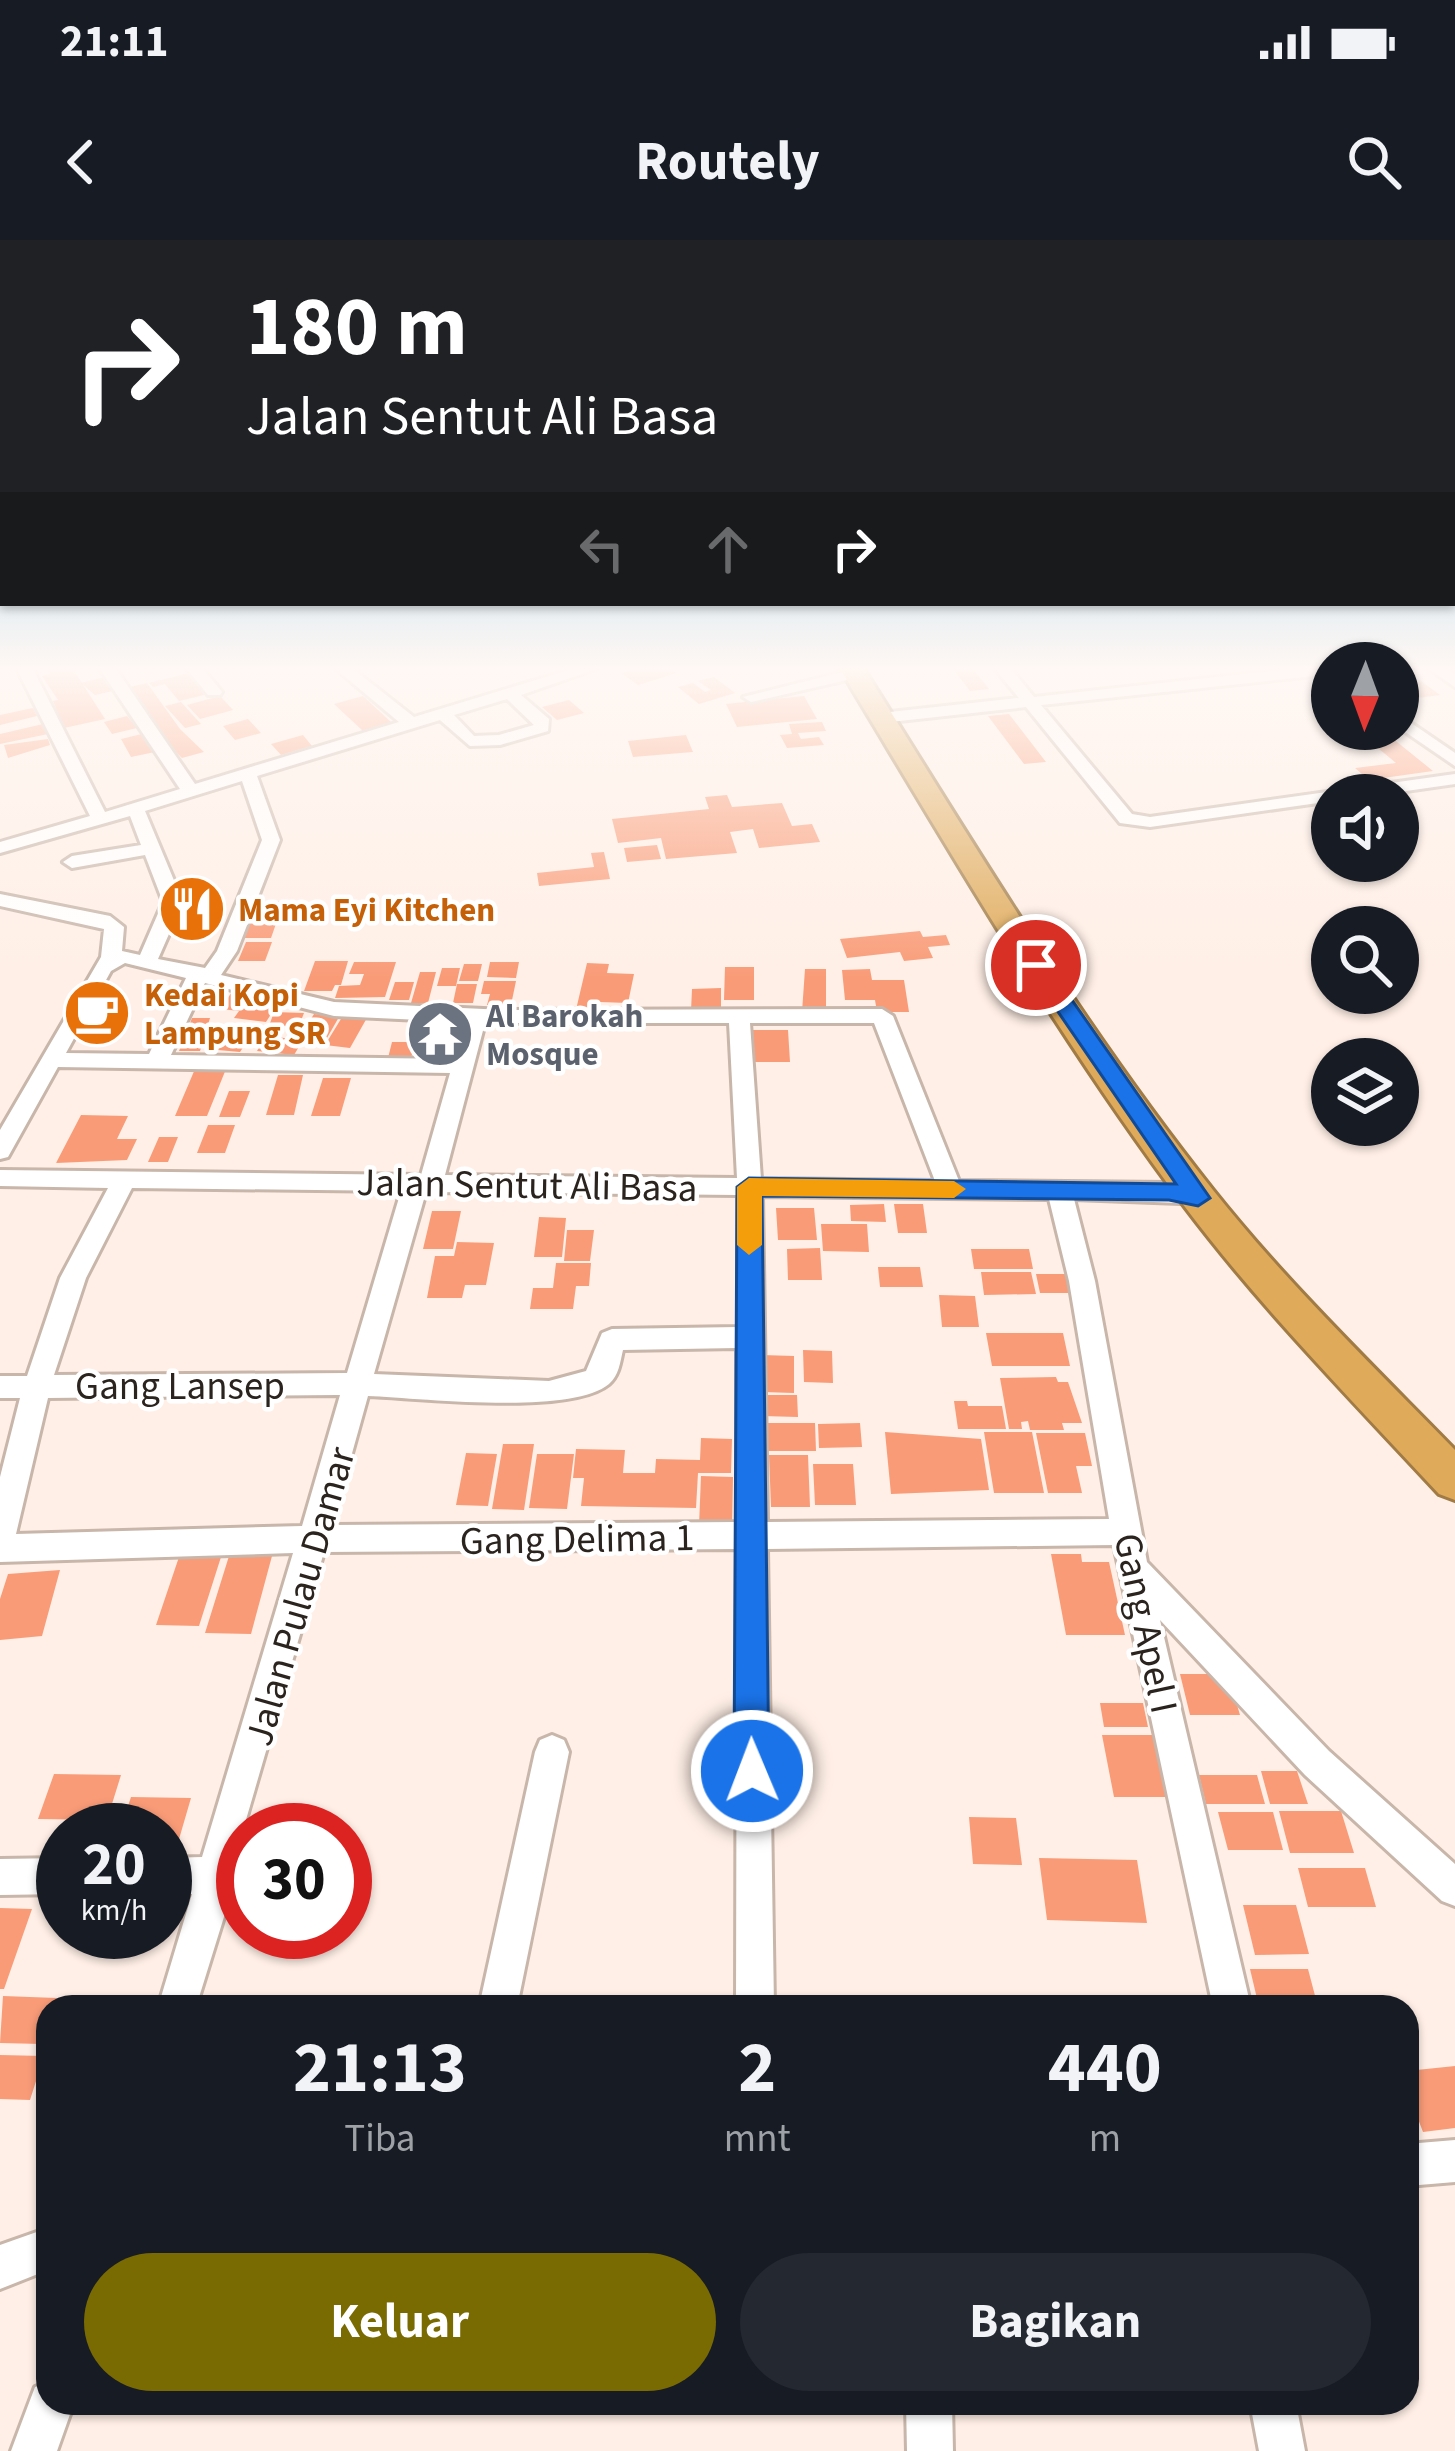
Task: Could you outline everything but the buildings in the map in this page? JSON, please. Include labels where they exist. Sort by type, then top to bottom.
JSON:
[{"type":"highway","points":[[927,772],[1221,1186],[1455,1441]]},
{"type":"highway","points":[[947,803],[1072,1021],[1198,1198],[1303,1319],[1455,1480]]},
{"type":"street","points":[[77,772],[100,819]]},
{"type":"street","points":[[178,772],[192,793]]},
{"type":"street","points":[[0,848],[257,772]]},
{"type":"street","points":[[1087,772],[1126,819],[1150,822],[1311,799]]},
{"type":"street","points":[[158,1059],[205,974],[227,951],[271,841],[248,775]]},
{"type":"street","points":[[1419,784],[1455,779]]},
{"type":"street","points":[[136,809],[173,902],[148,959]]},
{"type":"street","points":[[73,862],[154,848]]},
{"type":"street","points":[[0,900],[103,920],[114,927],[111,959],[0,1151]]},
{"type":"street","points":[[111,959],[148,959],[334,1009],[476,1016],[883,1016],[950,1189]]},
{"type":"street","name":"Jalan Pulau Damar","points":[[240,1803],[359,1385],[476,1016]]},
{"type":"street","points":[[740,1016],[749,1187],[755,1995]]},
{"type":"street","points":[[52,1060],[462,1066]]},
{"type":"street","name":"Jalan Sentut Ali Basa","points":[[0,1178],[1058,1190],[1169,1192],[1198,1198]]},
{"type":"street","points":[[0,1537],[37,1386],[73,1278],[124,1180]]},
{"type":"street","name":"Gang Apel I","points":[[1058,1190],[1071,1237],[1133,1569],[1229,1995]]},
{"type":"street","points":[[1071,1237],[1113,1191]]},
{"type":"street","name":"Gang Lansep","points":[[0,1387],[359,1385],[549,1392],[595,1380],[605,1370],[612,1340],[749,1337]]},
{"type":"street","name":"Gang Delima 1","points":[[0,1548],[210,1540],[314,1543],[1128,1532]]},
{"type":"street","points":[[1133,1569],[1317,1763],[1455,1888]]},
{"type":"street","points":[[501,1995],[552,1752]]},
{"type":"street","points":[[0,1877],[36,1876]]},
{"type":"street","name":"Jalan Pulau Damar","points":[[181,1995],[216,1884]]},
{"type":"street","points":[[1419,2164],[1455,2161]]},
{"type":"street","points":[[0,2267],[36,2254]]},
{"type":"street","points":[[34,2451],[47,2415]]},
{"type":"street","points":[[929,2415],[930,2451]]},
{"type":"street","points":[[1275,2415],[1282,2451]]},
{"type":"slow traffic","points":[[749,1245],[749,1187],[954,1189]]},
{"type":"place","name":"Mama Eyi Kitchen","points":[[192,909]]},
{"type":"place","name":"Kedai Kopi Lampung SR","points":[[97,1013]]},
{"type":"place","name":"Al Barokah Mosque","points":[[440,1034]]},
{"type":"route","points":[[752,1771],[749,1187],[1169,1192],[1198,1198],[1036,965]]}]
